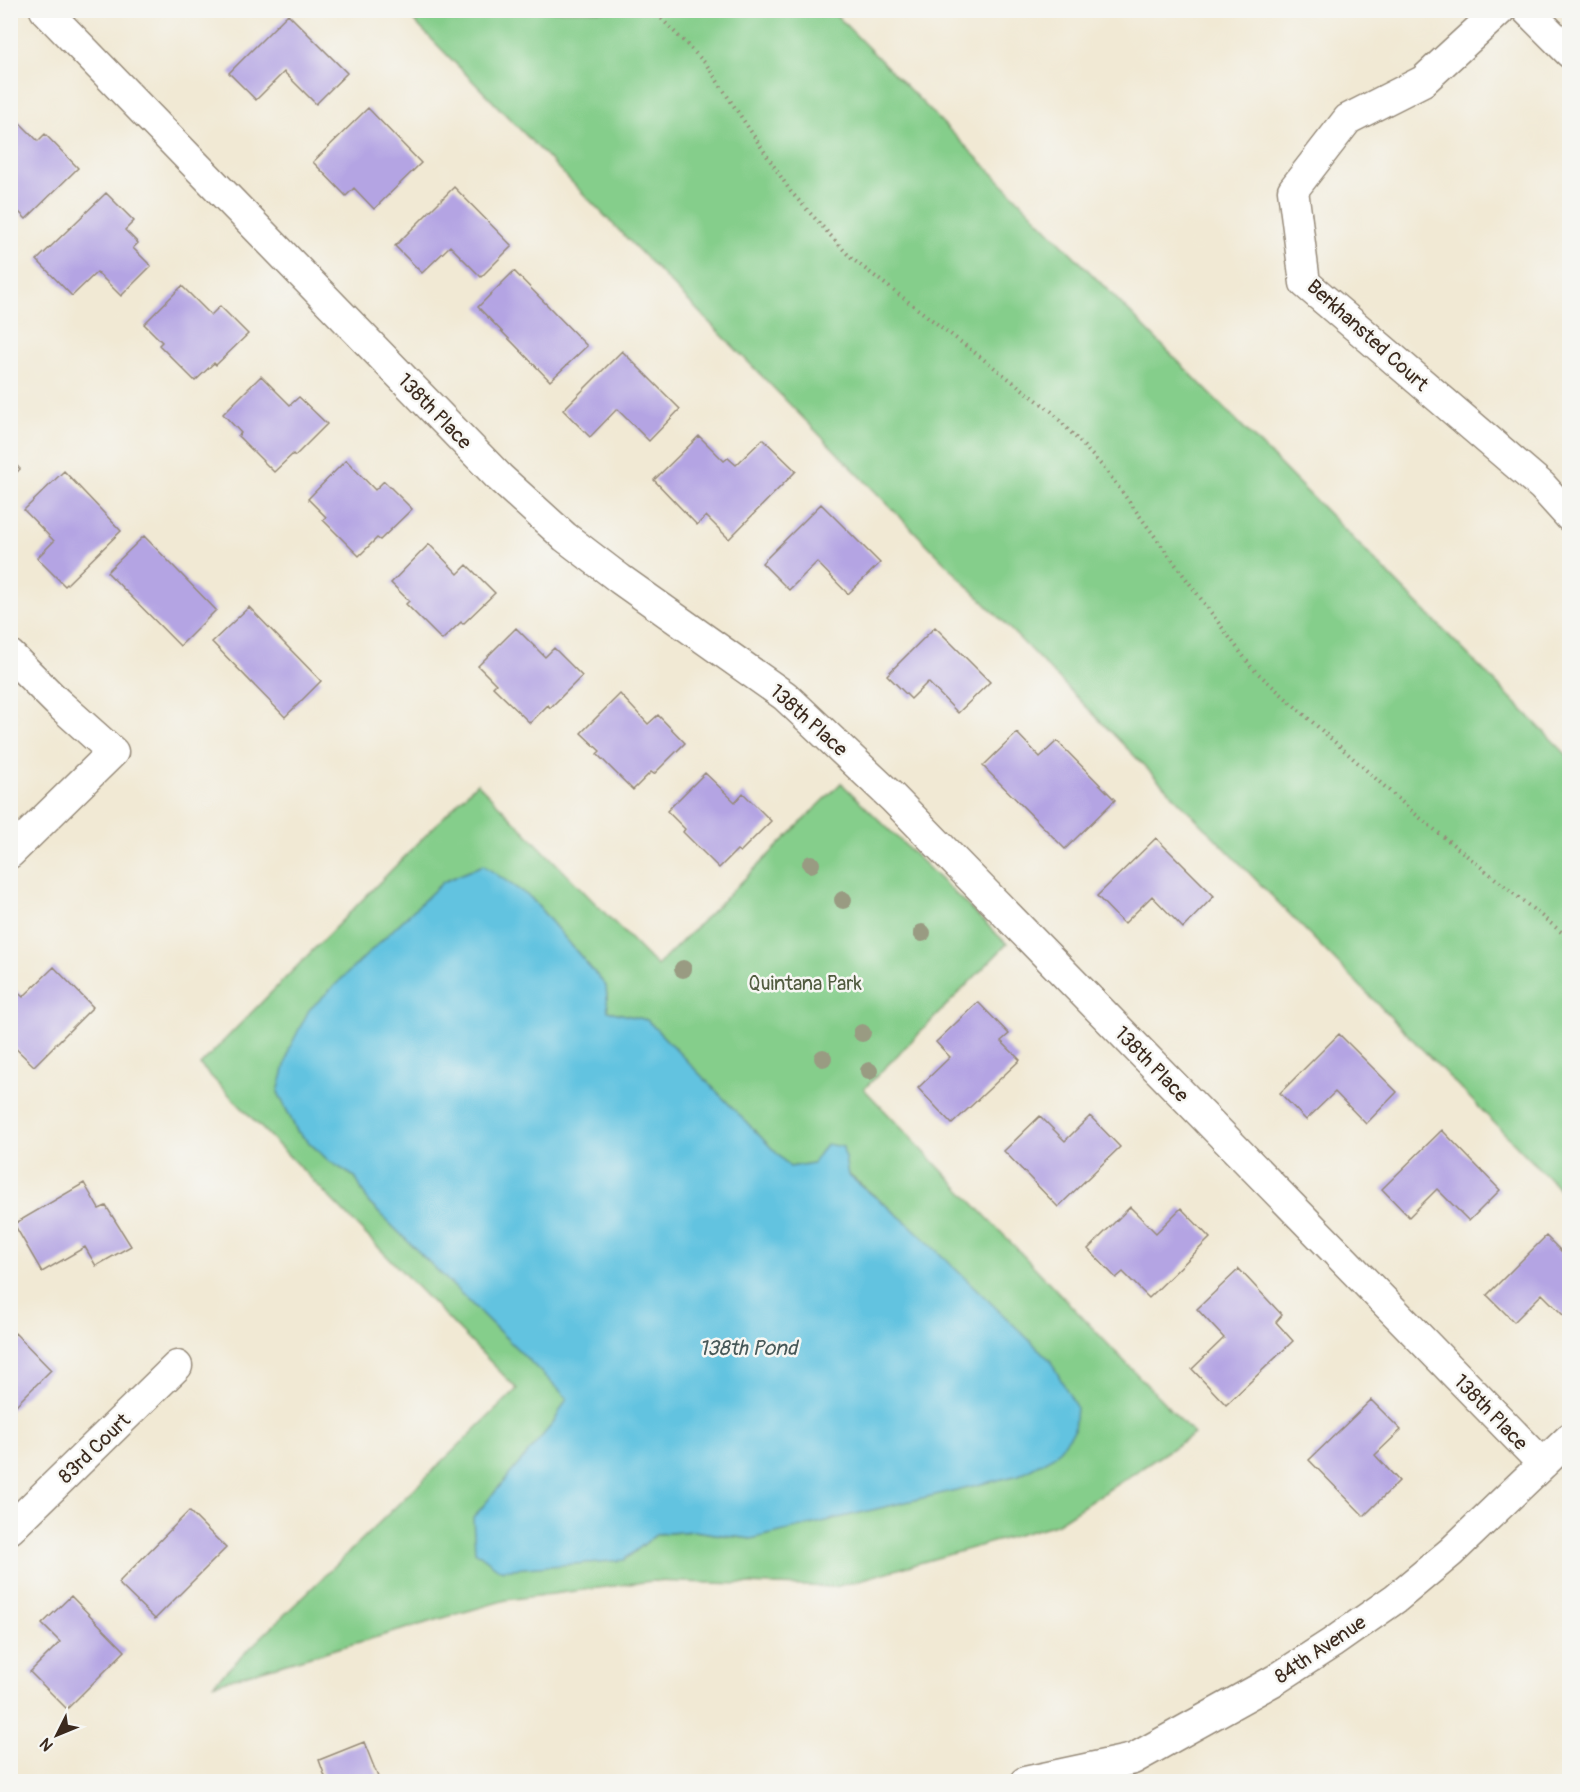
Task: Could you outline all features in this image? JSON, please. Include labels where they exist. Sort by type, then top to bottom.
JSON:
[{"type":"street","name":"138th Place","points":[[45,10],[499,477],[565,537],[620,579],[785,696],[893,798],[1543,1464]]},
{"type":"street","name":"Berkhansted Court","points":[[1500,10],[1423,81],[1347,119],[1293,190],[1305,283],[1542,486],[1569,517]]},
{"type":"street","points":[[1527,10],[1569,51]]},
{"type":"street","points":[[10,655],[57,702],[113,752],[10,853]]},
{"type":"street","name":"83rd Court","points":[[10,1530],[177,1366]]},
{"type":"street","name":"84th Avenue","points":[[1025,1782],[1132,1759],[1275,1680],[1396,1598],[1451,1552],[1569,1438]]},
{"type":"path","points":[[653,10],[706,64],[791,192],[851,258],[1051,411],[1105,469],[1252,668],[1414,813],[1569,939]]},
{"type":"green space","points":[[404,11],[832,11],[1569,757],[1569,1199]]},
{"type":"green space","name":"Quintana Park","points":[[477,783],[657,966],[841,783],[1007,944],[864,1089],[1194,1434],[1056,1524],[835,1587],[652,1581],[506,1600],[213,1684],[517,1389],[200,1065]],"holes":[[[531,898],[606,986],[608,1011],[647,1020],[790,1167],[813,1163],[848,1174],[911,1226],[751,1539],[694,1531],[657,1534],[624,1560],[554,1422],[568,1398],[369,1203],[355,1177],[329,1161],[297,1131],[278,1092]]]},
{"type":"water","name":"138th Pond","points":[[483,865],[531,898],[606,986],[608,1011],[647,1020],[790,1167],[813,1163],[826,1144],[843,1147],[848,1175],[911,1226],[1050,1360],[1076,1407],[1074,1431],[1054,1456],[1019,1475],[751,1539],[694,1531],[657,1534],[624,1560],[500,1570],[475,1551],[473,1518],[554,1422],[567,1398],[369,1203],[355,1177],[329,1161],[297,1131],[278,1092],[290,1047],[309,1010],[443,882]]},
{"type":"building","points":[[288,14],[347,73],[316,104],[284,72],[256,100],[229,73]]},
{"type":"building","points":[[368,108],[421,163],[374,209],[354,188],[346,196],[313,162]]},
{"type":"building","points":[[16,119],[38,141],[45,134],[78,168],[26,219],[10,203],[10,124]]},
{"type":"building","points":[[454,187],[512,246],[481,277],[450,246],[422,273],[395,246]]},
{"type":"building","points":[[106,193],[134,221],[125,230],[138,243],[133,248],[151,266],[121,296],[97,272],[72,296],[37,260]]},
{"type":"building","points":[[514,271],[587,346],[550,381],[478,307]]},
{"type":"building","points":[[182,286],[211,315],[220,306],[248,334],[216,365],[214,363],[195,381],[159,345],[162,342],[144,324]]},
{"type":"building","points":[[622,351],[680,409],[649,441],[617,409],[590,437],[563,410]]},
{"type":"building","points":[[261,376],[290,405],[299,397],[327,424],[295,456],[293,454],[274,472],[238,436],[241,433],[223,414]]},
{"type":"building","points":[[699,436],[724,461],[728,458],[736,465],[763,439],[796,471],[729,539],[706,516],[697,525],[654,480]]},
{"type":"building","points":[[10,459],[20,469],[10,479]]},
{"type":"building","points":[[346,460],[375,490],[384,481],[412,509],[380,540],[377,538],[359,556],[323,520],[326,517],[308,499]]},
{"type":"building","points":[[64,471],[121,531],[65,586],[37,558],[54,541],[24,510]]},
{"type":"building","points":[[821,504],[880,563],[848,594],[817,562],[789,590],[762,563]]},
{"type":"building","points":[[144,536],[216,610],[180,646],[107,572]]},
{"type":"building","points":[[429,544],[458,574],[467,565],[495,593],[463,624],[461,622],[442,640],[406,604],[409,601],[391,583]]},
{"type":"building","points":[[249,607],[321,681],[285,717],[212,642]]},
{"type":"building","points":[[935,627],[990,682],[958,713],[928,682],[911,699],[887,675]]},
{"type":"building","points":[[516,628],[545,657],[554,648],[582,676],[550,708],[548,705],[530,723],[493,687],[496,684],[478,666]]},
{"type":"building","points":[[620,694],[648,724],[658,715],[685,743],[654,774],[651,772],[633,790],[597,754],[600,751],[581,733]]},
{"type":"building","points":[[1017,733],[1040,757],[1057,741],[1115,800],[1065,849],[983,766]]},
{"type":"building","points":[[705,773],[735,802],[743,793],[771,821],[740,852],[737,850],[719,868],[683,832],[685,829],[667,811]]},
{"type":"building","points":[[1156,838],[1214,896],[1183,928],[1152,896],[1124,924],[1097,896]]},
{"type":"building","points":[[54,967],[93,1007],[34,1066],[10,1043],[10,985],[23,997]]},
{"type":"building","points":[[978,1002],[1009,1034],[1001,1041],[1020,1060],[952,1124],[918,1088],[950,1057],[936,1042]]},
{"type":"building","points":[[1339,1034],[1397,1092],[1366,1124],[1335,1092],[1306,1120],[1280,1093]]},
{"type":"building","points":[[1040,1116],[1065,1141],[1090,1116],[1120,1147],[1058,1207],[1004,1151]]},
{"type":"building","points":[[1442,1130],[1500,1190],[1469,1221],[1437,1189],[1409,1217],[1382,1189]]},
{"type":"building","points":[[84,1183],[99,1209],[106,1206],[131,1246],[96,1266],[85,1247],[42,1272],[14,1224]]},
{"type":"building","points":[[1130,1207],[1156,1233],[1181,1208],[1210,1238],[1149,1298],[1123,1272],[1116,1278],[1088,1249]]},
{"type":"building","points":[[1546,1236],[1570,1260],[1570,1322],[1542,1294],[1514,1322],[1487,1295]]},
{"type":"building","points":[[1239,1269],[1282,1315],[1276,1322],[1293,1341],[1226,1405],[1192,1369],[1224,1338],[1197,1309]]},
{"type":"building","points":[[15,1333],[51,1370],[10,1411],[10,1338]]},
{"type":"building","points":[[1371,1400],[1401,1430],[1375,1455],[1399,1481],[1364,1516],[1309,1460]]},
{"type":"building","points":[[189,1511],[226,1548],[155,1619],[118,1583]]},
{"type":"building","points":[[71,1596],[125,1651],[67,1709],[30,1672],[60,1642],[42,1624]]},
{"type":"building","points":[[364,1742],[380,1782],[327,1782],[319,1760]]}]
